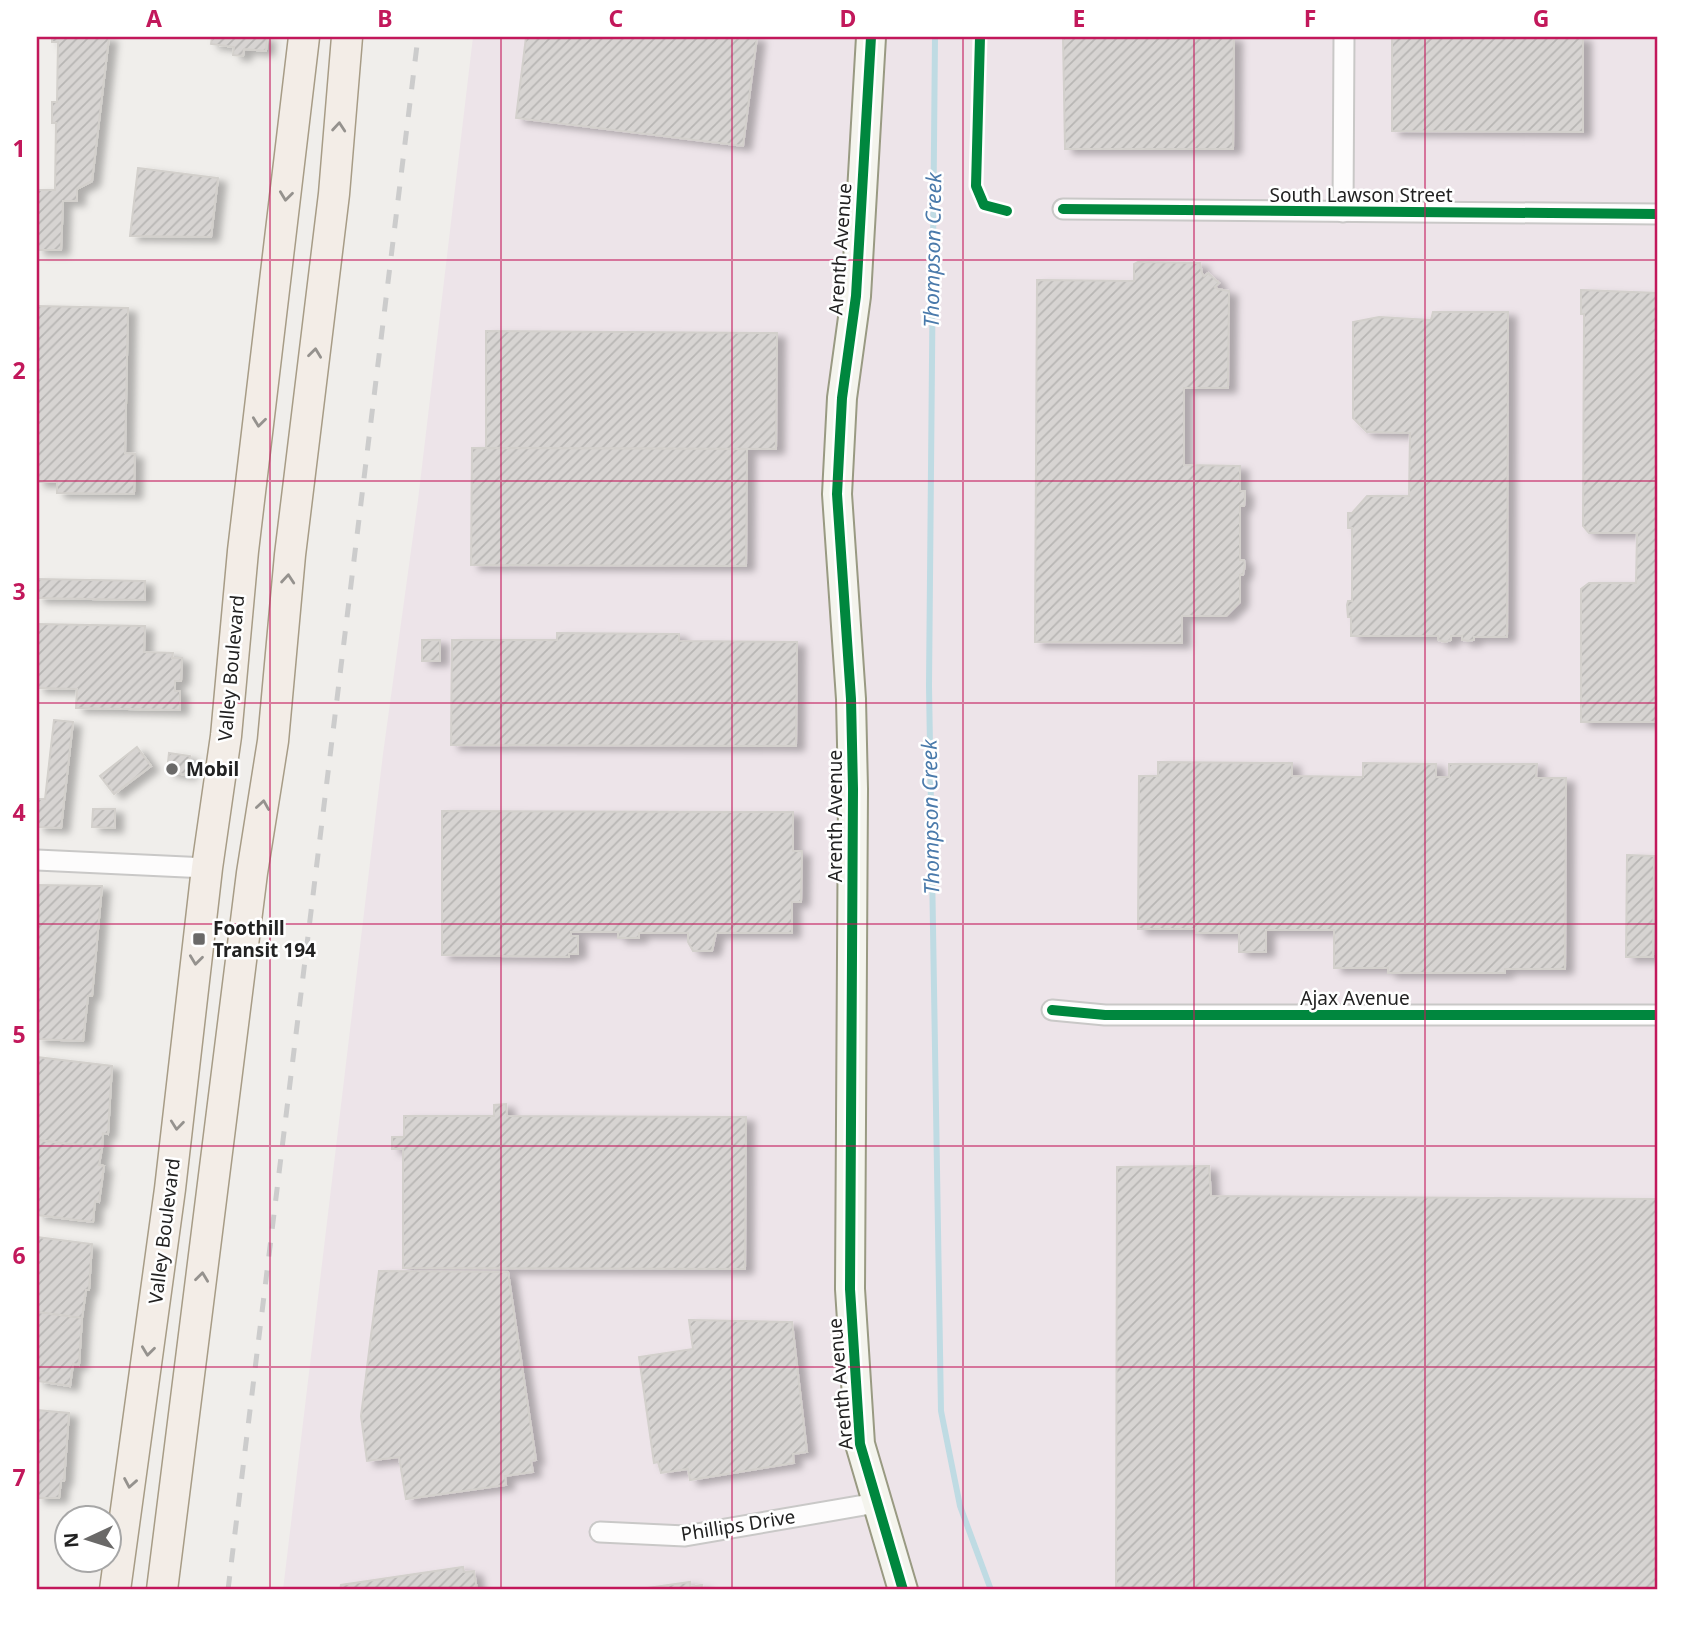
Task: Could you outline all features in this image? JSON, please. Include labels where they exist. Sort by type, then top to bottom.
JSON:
[{"type":"main road","name":"Valley Boulevard","points":[[115,1590],[170,1189],[207,868],[226,736],[243,551],[304,37]]},
{"type":"main road","points":[[162,1590],[252,873],[273,741],[290,555],[332,206],[347,37]]},
{"type":"main road","points":[[207,868],[252,873]]},
{"type":"street","name":"Arenth Avenue","points":[[871,37],[856,296],[842,398],[836,494],[851,699],[853,789],[849,1289],[860,1444],[903,1590]]},
{"type":"street","points":[[1343,212],[1344,37]]},
{"type":"street","name":"South Lawson Street","points":[[1063,209],[1658,214]]},
{"type":"street","points":[[37,860],[207,868]]},
{"type":"street","name":"Ajax Avenue","points":[[1052,1010],[1105,1015],[1658,1016]]},
{"type":"street","name":"Phillips Drive","points":[[600,1532],[685,1536],[876,1503]]},
{"type":"shaded area","points":[[473,37],[1658,37],[1658,1590],[283,1590],[383,754],[418,500]]},
{"type":"building","points":[[52,37],[109,37],[92,181],[77,189],[77,201],[63,201],[61,250],[37,250],[37,190],[55,190],[56,123],[52,123],[52,102],[57,102],[58,42],[52,42]]},
{"type":"building","points":[[206,37],[267,37],[266,51],[244,49],[243,56],[233,55],[234,47],[211,44],[212,38]]},
{"type":"building","points":[[526,37],[757,37],[743,146],[516,118]]},
{"type":"building","points":[[1063,37],[1234,37],[1233,149],[1065,149]]},
{"type":"building","points":[[1392,37],[1583,37],[1583,132],[1392,131]]},
{"type":"building","points":[[138,168],[218,178],[211,237],[130,236]]},
{"type":"building","points":[[1200,263],[1204,276],[1208,273],[1219,283],[1215,287],[1229,291],[1228,388],[1184,388],[1184,465],[1240,466],[1240,491],[1245,491],[1245,499],[1244,506],[1240,506],[1240,560],[1244,560],[1245,565],[1243,575],[1240,575],[1240,602],[1226,616],[1182,616],[1182,643],[1035,642],[1037,280],[1134,281],[1134,264]]},
{"type":"building","points":[[1581,290],[1658,293],[1658,722],[1581,722],[1581,589],[1589,583],[1636,583],[1637,533],[1589,533],[1583,526],[1584,314],[1581,314]]},
{"type":"building","points":[[37,306],[128,308],[125,453],[135,454],[134,494],[57,493],[57,482],[37,482]]},
{"type":"building","points":[[1433,312],[1508,312],[1507,637],[1474,637],[1474,640],[1468,641],[1462,640],[1462,636],[1451,636],[1451,640],[1445,642],[1438,640],[1438,636],[1351,636],[1351,617],[1348,617],[1347,605],[1348,601],[1352,601],[1352,528],[1348,528],[1348,513],[1352,513],[1367,496],[1409,496],[1410,433],[1367,432],[1353,418],[1353,322],[1379,317],[1431,320]]},
{"type":"building","points":[[486,331],[777,333],[776,449],[486,448]]},
{"type":"building","points":[[472,448],[747,449],[746,566],[471,565]]},
{"type":"building","points":[[37,579],[145,581],[145,600],[37,598]]},
{"type":"building","points":[[37,624],[145,626],[144,652],[173,653],[172,658],[182,658],[181,681],[175,681],[175,691],[180,691],[180,710],[76,708],[77,689],[37,688]]},
{"type":"building","points":[[557,633],[679,634],[679,641],[797,642],[796,746],[451,745],[452,640],[557,640]]},
{"type":"building","points":[[422,640],[440,640],[440,661],[422,661]]},
{"type":"building","points":[[54,720],[73,722],[61,828],[37,827],[37,799],[45,799]]},
{"type":"building","points":[[137,747],[151,766],[114,794],[100,776]]},
{"type":"building","points":[[169,753],[190,756],[188,775],[167,772]]},
{"type":"building","points":[[1158,762],[1292,763],[1292,776],[1363,777],[1363,763],[1436,764],[1436,777],[1449,777],[1449,764],[1537,764],[1536,778],[1566,778],[1565,969],[1505,969],[1505,973],[1388,973],[1388,968],[1334,968],[1334,930],[1266,930],[1266,952],[1239,952],[1239,929],[1237,933],[1196,933],[1196,929],[1138,929],[1139,776],[1158,776]]},
{"type":"building","points":[[93,809],[115,809],[115,828],[92,827]]},
{"type":"building","points":[[442,811],[793,812],[793,851],[802,851],[801,902],[792,902],[792,933],[716,933],[712,951],[693,951],[688,942],[688,933],[639,933],[639,938],[618,938],[618,932],[571,932],[571,936],[578,936],[578,954],[569,954],[569,957],[442,955]]},
{"type":"building","points":[[1627,855],[1654,856],[1653,957],[1626,957]]},
{"type":"building","points":[[37,885],[102,886],[92,996],[88,996],[83,1041],[37,1039]]},
{"type":"building","points":[[37,1057],[112,1066],[108,1134],[103,1133],[102,1148],[37,1140]]},
{"type":"building","points":[[506,1104],[507,1116],[746,1117],[745,1269],[403,1268],[403,1149],[392,1149],[392,1137],[404,1137],[404,1116],[494,1116],[494,1105]]},
{"type":"building","points":[[37,1140],[102,1148],[99,1165],[104,1166],[93,1222],[37,1215]]},
{"type":"building","points":[[1209,1166],[1211,1196],[1658,1199],[1658,1590],[1116,1590],[1117,1167]]},
{"type":"building","points":[[37,1237],[92,1244],[89,1290],[86,1290],[82,1318],[37,1312]]},
{"type":"building","points":[[379,1271],[508,1272],[536,1460],[531,1461],[533,1472],[505,1476],[506,1485],[406,1499],[399,1457],[367,1461],[361,1416]]},
{"type":"building","points":[[37,1312],[82,1318],[79,1365],[73,1364],[70,1386],[37,1381]]},
{"type":"building","points":[[689,1320],[792,1322],[807,1452],[793,1454],[794,1463],[690,1480],[688,1469],[661,1473],[658,1462],[654,1463],[639,1357],[693,1349]]},
{"type":"building","points":[[37,1410],[69,1413],[64,1481],[61,1481],[59,1498],[37,1498]]},
{"type":"building","points":[[463,1567],[464,1572],[474,1571],[477,1590],[340,1590],[341,1585]]},
{"type":"building","points":[[690,1582],[690,1587],[702,1585],[703,1590],[633,1590]]},
{"type":"waterway","name":"Thompson Creek","points":[[935,37],[929,686],[941,1411],[960,1506],[991,1590]]},
{"type":"railway","points":[[228,1590],[418,37]]},
{"type":"cycle path","points":[[871,37],[856,296],[842,398],[837,494],[851,699],[853,789],[850,1289],[860,1444],[903,1590]]},
{"type":"cycle path","points":[[980,37],[976,186],[984,205],[1007,211]]},
{"type":"cycle path","points":[[1063,209],[1658,214]]},
{"type":"cycle path","points":[[1052,1010],[1105,1015],[1658,1015]]},
{"type":"place","name":"Mobil","points":[[172,769]]},
{"type":"place","name":"Foothill Transit 194","points":[[199,939]]}]
